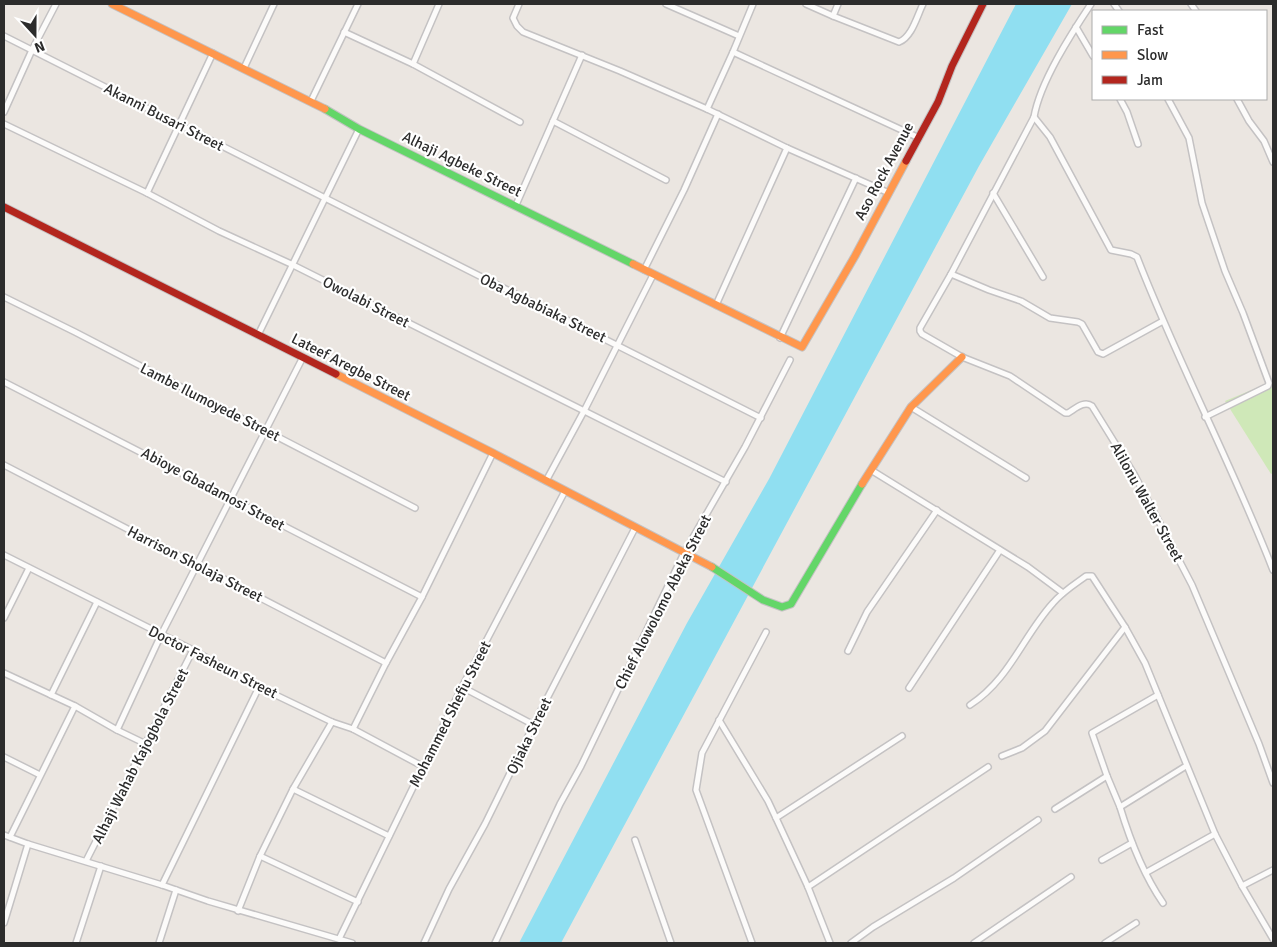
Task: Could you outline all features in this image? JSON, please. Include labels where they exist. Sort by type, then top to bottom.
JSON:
[{"type":"street","points":[[4,112],[32,50],[56,4]]},
{"type":"street","name":"Alhaji Agbeke Street","points":[[112,4],[311,101],[359,129],[780,338],[802,347]]},
{"type":"street","points":[[244,68],[274,4]]},
{"type":"street","points":[[311,101],[358,4]]},
{"type":"street","points":[[413,64],[439,4]]},
{"type":"street","points":[[519,4],[513,18],[517,26],[524,32],[718,114],[787,148],[889,193]]},
{"type":"street","points":[[666,4],[739,36]]},
{"type":"street","points":[[706,109],[753,4]]},
{"type":"street","points":[[806,4],[899,42],[905,40],[910,33],[923,4]]},
{"type":"street","points":[[833,16],[838,4]]},
{"type":"street","name":"Aso Rock Avenue","points":[[802,347],[855,256],[917,137],[938,102],[952,66],[983,4]]},
{"type":"street","points":[[1092,4],[1076,27],[1039,95],[1034,117],[951,274],[1022,302],[1050,318],[1082,324],[1100,354],[1163,321]]},
{"type":"street","points":[[1076,27],[1092,54]]},
{"type":"street","points":[[344,32],[413,64],[520,122]]},
{"type":"street","name":"Akanni Busari Street","points":[[4,36],[324,199]]},
{"type":"street","points":[[147,193],[213,52]]},
{"type":"street","points":[[733,52],[917,137]]},
{"type":"street","points":[[516,206],[582,55]]},
{"type":"street","points":[[1121,100],[1127,112],[1138,144]]},
{"type":"street","points":[[1169,100],[1189,138],[1202,203],[1225,271],[1269,383],[1268,386],[1205,417]]},
{"type":"street","points":[[1238,100],[1249,121],[1264,141],[1273,162]]},
{"type":"street","points":[[644,270],[684,190],[718,114]]},
{"type":"street","points":[[1034,117],[1050,137],[1111,250],[1137,257],[1205,417],[1237,482],[1273,570]]},
{"type":"street","points":[[553,120],[666,180]]},
{"type":"street","name":"Owolabi Street","points":[[4,124],[147,193],[219,231],[291,264],[726,482]]},
{"type":"street","points":[[258,335],[291,264],[359,129]]},
{"type":"street","points":[[716,305],[787,148]]},
{"type":"street","points":[[780,338],[856,178]]},
{"type":"street","points":[[993,193],[1043,277]]},
{"type":"street","name":"Oba Agbabiaka Street","points":[[324,199],[760,418]]},
{"type":"street","name":"Lateef Aregbe Street","points":[[4,207],[493,453],[721,572],[763,600],[782,607],[791,604],[871,470]]},
{"type":"street","name":"Alilonu Walter Street","points":[[951,274],[920,331],[962,357],[1010,376],[1065,413],[1085,403],[1092,406],[1134,474],[1192,585],[1259,744],[1273,783]]},
{"type":"street","points":[[546,481],[653,275]]},
{"type":"street","name":"Lambe Ilumoyede Street","points":[[4,297],[415,508]]},
{"type":"street","points":[[962,357],[911,407],[871,470],[1028,567],[1063,593]]},
{"type":"street","points":[[117,730],[161,635],[302,358]]},
{"type":"street","name":"Chief Alowolomo Abeka Street","points":[[495,943],[560,804],[581,766],[684,554],[726,482],[790,360]]},
{"type":"street","name":"Abioye Gbadamosi Street","points":[[4,382],[422,597]]},
{"type":"street","points":[[911,407],[1026,478]]},
{"type":"street","points":[[353,729],[422,597],[493,453]]},
{"type":"street","name":"Harrison Sholaja Street","points":[[4,465],[386,663]]},
{"type":"street","name":"Mohammed Shefiu Street","points":[[339,939],[462,687],[565,491]]},
{"type":"street","points":[[848,651],[867,612],[937,510]]},
{"type":"street","name":"Ojiaka Street","points":[[424,943],[448,889],[485,824],[635,528]]},
{"type":"street","points":[[909,688],[1000,550]]},
{"type":"street","name":"Doctor Fasheun Street","points":[[4,555],[193,650],[259,686],[332,722],[353,729],[424,767]]},
{"type":"street","points":[[4,618],[28,568]]},
{"type":"street","points":[[970,705],[984,696],[1010,666],[1053,603],[1086,576],[1092,576],[1125,627],[1145,663],[1215,834],[1242,886],[1273,939]]},
{"type":"street","points":[[51,695],[97,602]]},
{"type":"street","points":[[1002,756],[1022,748],[1045,731],[1125,627]]},
{"type":"street","points":[[752,943],[696,790],[702,753],[766,632]]},
{"type":"street","name":"Alhaji Wahab Kajogbola Street","points":[[86,861],[193,650]]},
{"type":"street","points":[[4,672],[75,706],[146,744]]},
{"type":"street","points":[[162,885],[259,686]]},
{"type":"street","points":[[462,687],[534,725]]},
{"type":"street","points":[[1158,695],[1092,734],[1132,843],[1147,872],[1150,883],[1163,903]]},
{"type":"street","points":[[75,706],[7,836],[238,910],[352,943]]},
{"type":"street","points":[[719,720],[768,801],[808,887],[830,943]]},
{"type":"street","points":[[238,910],[260,856],[293,789],[332,722]]},
{"type":"street","points":[[776,818],[902,736]]},
{"type":"street","points":[[4,757],[40,775]]},
{"type":"street","points":[[1120,807],[1186,766]]},
{"type":"street","points":[[808,887],[988,767]]},
{"type":"street","points":[[1055,809],[1107,776]]},
{"type":"street","points":[[293,789],[388,836]]},
{"type":"street","points":[[851,943],[873,927],[954,878],[1038,820]]},
{"type":"street","points":[[1147,872],[1215,834]]},
{"type":"street","points":[[635,840],[671,943]]},
{"type":"street","points":[[1102,860],[1132,843]]},
{"type":"street","points":[[4,923],[28,844]]},
{"type":"street","points":[[260,856],[358,902]]},
{"type":"street","points":[[76,943],[101,866]]},
{"type":"street","points":[[1242,886],[1273,870]]},
{"type":"street","points":[[974,943],[1071,876]]},
{"type":"street","points":[[159,943],[176,890]]},
{"type":"street","points":[[1105,943],[1136,923]]},
{"type":"green space","points":[[1273,381],[1273,473],[1271,474],[1225,401]]},
{"type":"water","points":[[1016,4],[1072,4],[979,166],[561,943],[519,943],[687,623],[769,479]]},
{"type":"traffic: fast","points":[[325,109],[359,129],[633,264]]},
{"type":"traffic: fast","points":[[712,567],[763,600],[782,607],[791,604],[862,484]]},
{"type":"traffic: slow","points":[[112,4],[325,109]]},
{"type":"traffic: slow","points":[[633,264],[802,347],[855,256],[906,161]]},
{"type":"traffic: slow","points":[[862,484],[911,407],[962,357]]},
{"type":"traffic: slow","points":[[336,374],[712,567]]},
{"type":"traffic: jam","points":[[906,161],[938,102],[952,66],[983,4]]},
{"type":"traffic: jam","points":[[4,207],[336,374]]}]
